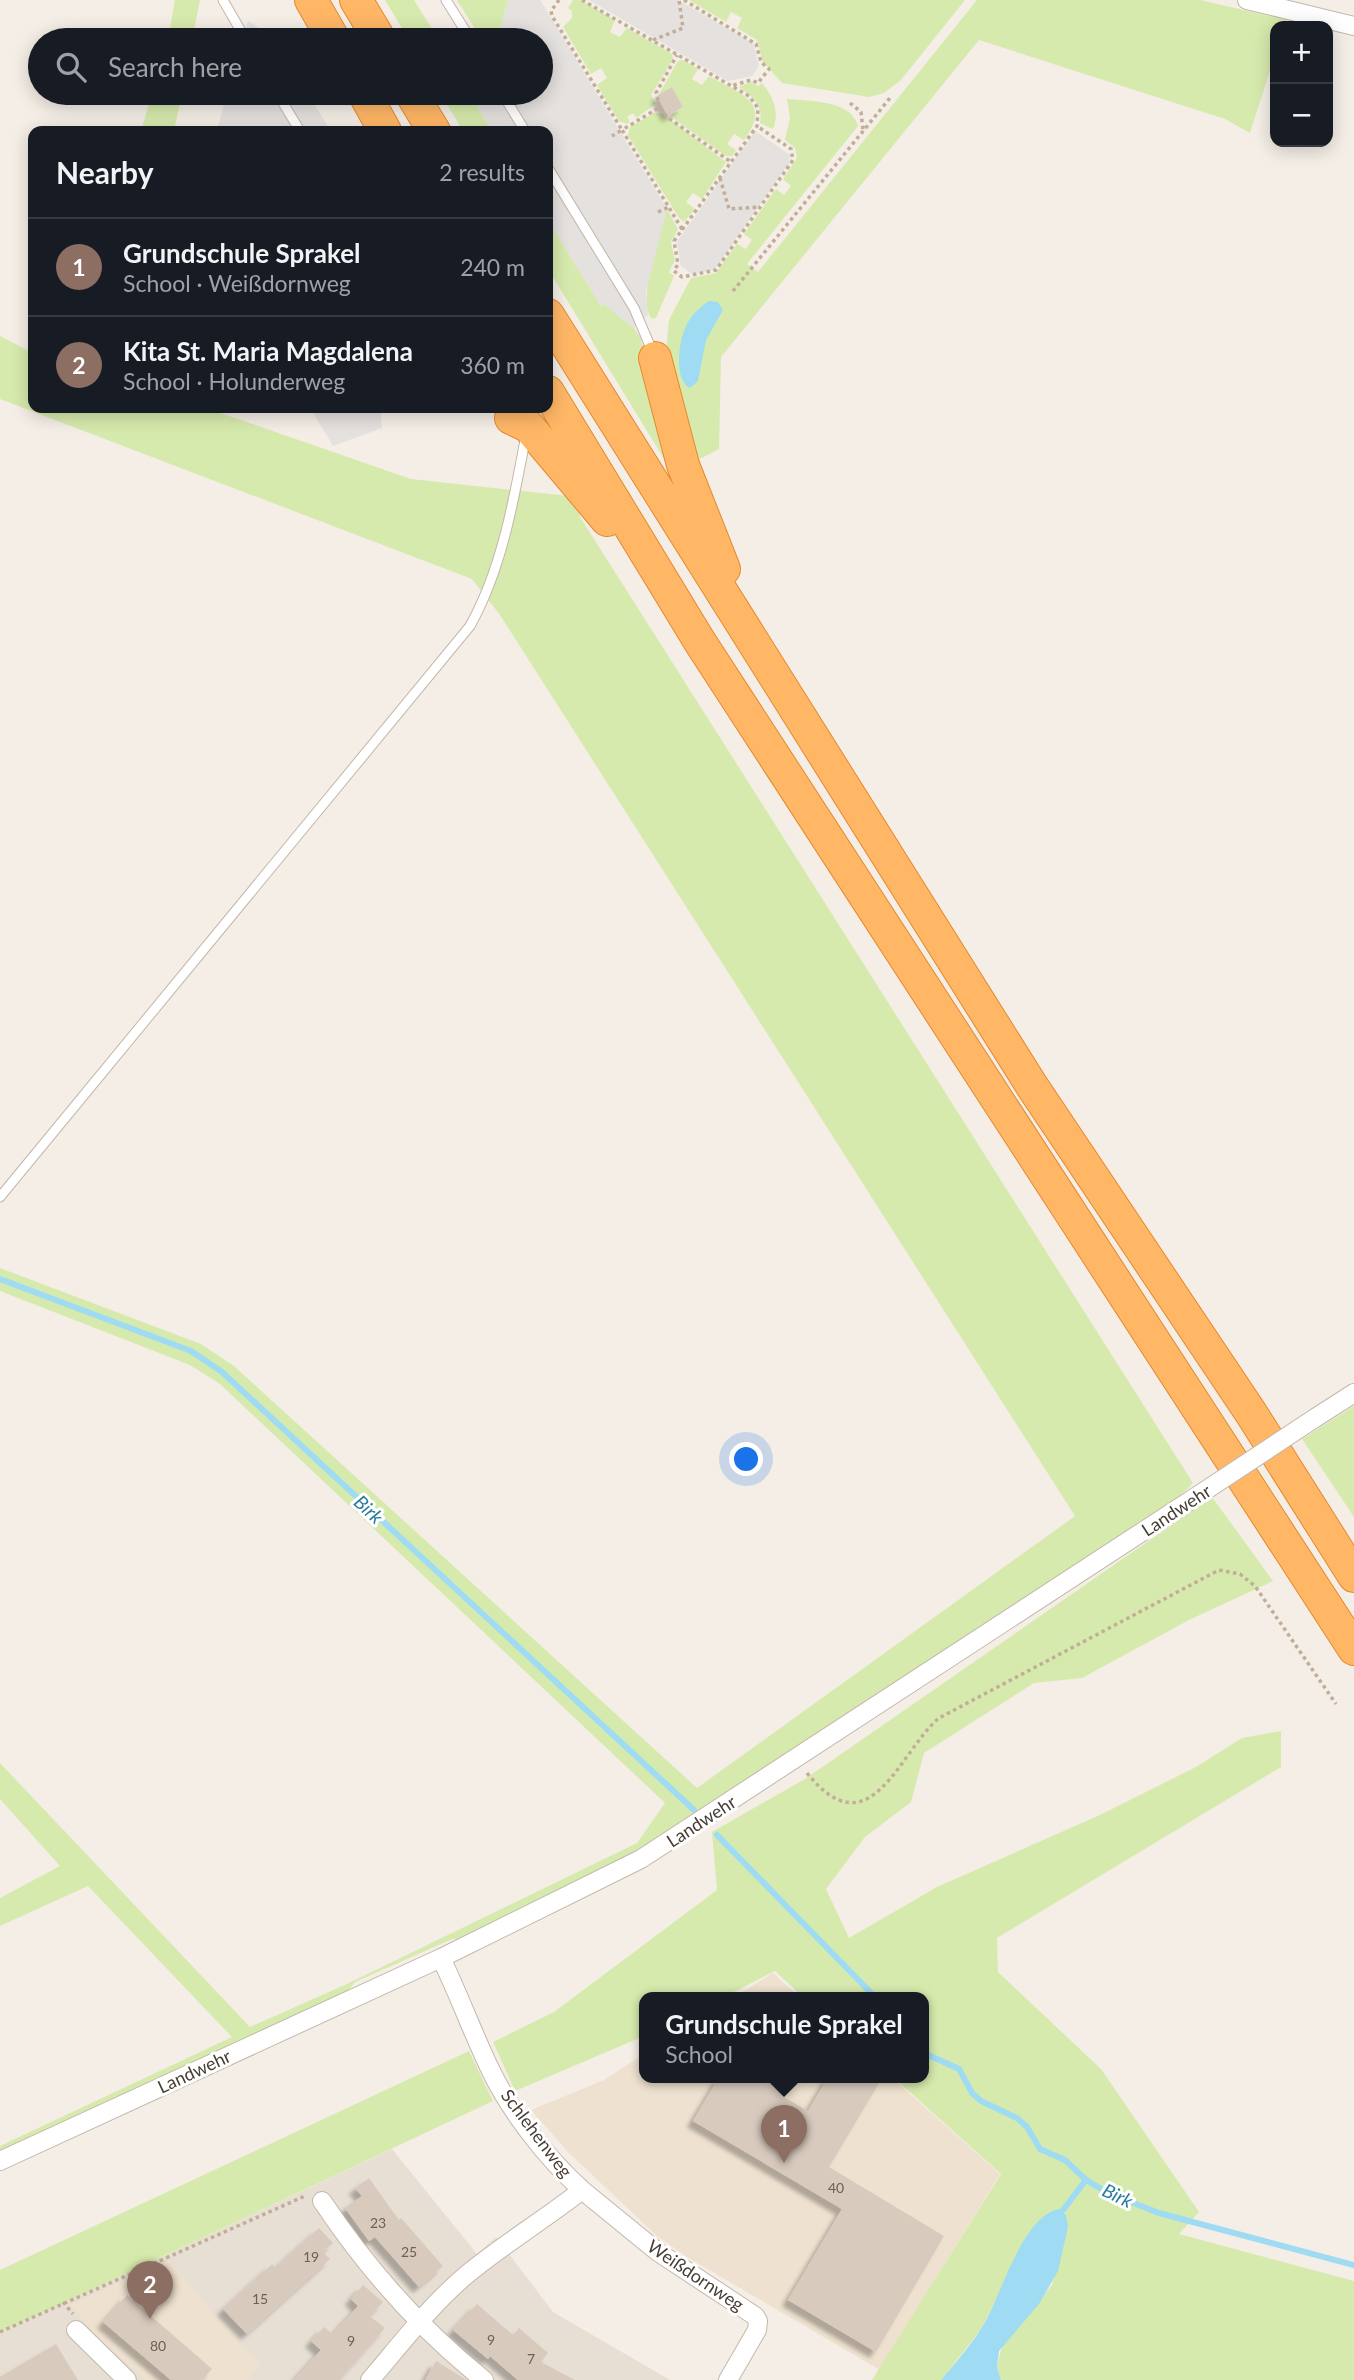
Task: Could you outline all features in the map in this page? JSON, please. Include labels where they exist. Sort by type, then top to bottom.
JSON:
[{"type":"highway","points":[[311,0],[327,28]]},
{"type":"highway","points":[[356,0],[373,28]]},
{"type":"highway","points":[[370,105],[382,126]]},
{"type":"highway","points":[[418,105],[431,126]]},
{"type":"highway","points":[[553,323],[1031,1086],[1251,1413],[1354,1576]]},
{"type":"highway","points":[[655,358],[687,475],[730,583],[734,614]]},
{"type":"highway","points":[[553,400],[700,642],[1354,1649]]},
{"type":"highway","points":[[514,419],[579,484],[700,642]]},
{"type":"street","points":[[1247,0],[1354,26]]},
{"type":"street","name":"Landwehr","points":[[0,2161],[441,1958],[641,1859],[797,1760],[1354,1393]]},
{"type":"street","name":"Schlehenweg","points":[[370,2380],[450,2290],[492,2254],[582,2190],[558,2166],[524,2123],[492,2072],[441,1958]]},
{"type":"street","name":"Weißdornweg","points":[[582,2190],[658,2252],[755,2316],[758,2321],[757,2330],[731,2379]]},
{"type":"street","points":[[319,2197],[367,2266],[418,2323],[484,2380]]},
{"type":"street","points":[[76,2330],[116,2377]]},
{"type":"lane","points":[[223,0],[239,28]]},
{"type":"lane","points":[[446,0],[464,28]]},
{"type":"lane","points":[[284,105],[297,126]]},
{"type":"lane","points":[[509,105],[522,126]]},
{"type":"lane","points":[[553,176],[634,308],[655,358]]},
{"type":"lane","points":[[0,1198],[470,626],[491,578],[516,492],[514,419]]},
{"type":"path","points":[[559,0],[551,11],[552,16],[682,230]]},
{"type":"path","points":[[582,0],[731,86],[756,103],[760,113],[757,126],[674,241],[678,264],[674,271],[682,277],[714,272],[794,158],[791,149],[757,126]]},
{"type":"path","points":[[653,40],[683,28],[682,0]]},
{"type":"path","points":[[682,0],[756,44],[761,62],[769,69],[758,83],[751,80],[731,86]]},
{"type":"path","points":[[677,55],[656,93],[660,107],[667,117],[730,162]]},
{"type":"path","points":[[733,291],[890,98]]},
{"type":"path","points":[[850,103],[863,117],[863,133]]},
{"type":"path","points":[[612,136],[660,107]]},
{"type":"path","points":[[719,178],[729,209],[760,207]]},
{"type":"path","points":[[658,212],[669,207]]},
{"type":"path","points":[[797,1760],[829,1793],[851,1801],[868,1799],[887,1785],[926,1730],[939,1718],[1219,1570],[1240,1574],[1255,1586],[1336,1704]]},
{"type":"path","points":[[0,2332],[319,2197]]},
{"type":"shaded area","points":[[508,0],[540,0],[667,209],[646,292],[648,315],[634,328],[604,304],[601,306],[553,228],[553,126],[489,126],[476,105],[553,105],[553,28],[500,28]]},
{"type":"shaded area","points":[[589,0],[678,0],[753,43],[759,66],[752,76],[728,81]]},
{"type":"shaded area","points":[[248,21],[259,28],[246,28]]},
{"type":"shaded area","points":[[224,105],[315,105],[328,126],[218,126]]},
{"type":"shaded area","points":[[755,131],[790,155],[789,163],[714,270],[692,274],[681,266],[677,242]]},
{"type":"shaded area","points":[[313,413],[380,413],[382,428],[333,446]]},
{"type":"shaded area","points":[[773,1973],[794,1992],[743,1992]]},
{"type":"shaded area","points":[[639,2057],[639,2083],[898,2083],[1000,2174],[880,2370],[687,2257],[657,2236],[569,2153],[531,2110],[604,2080]]},
{"type":"shaded area","points":[[392,2149],[477,2254],[496,2237],[553,2312],[670,2380],[0,2380],[0,2333]]},
{"type":"shaded area","points":[[169,2260],[230,2333],[261,2364],[248,2380],[145,2380],[94,2333],[70,2305]]},
{"type":"green space","points":[[175,0],[200,0],[194,28],[170,28]]},
{"type":"green space","points":[[385,0],[414,0],[432,28],[402,28]]},
{"type":"green space","points":[[457,0],[508,0],[500,28],[474,28]]},
{"type":"green space","points":[[573,0],[580,0],[615,20],[610,32],[620,37],[627,28],[672,54],[673,59],[651,95],[656,104],[636,118],[633,113],[627,117],[630,122],[627,124],[619,121],[597,85],[607,78],[601,68],[591,74],[563,27],[572,18],[572,11],[568,8]]},
{"type":"green space","points":[[689,0],[965,0],[901,80],[884,93],[869,97],[782,83],[763,62],[757,40],[737,28],[742,18],[731,12],[726,22]]},
{"type":"green space","points":[[977,0],[1200,0],[1287,20],[1270,21],[1270,71],[1250,133],[1225,119],[979,40],[721,357],[719,449],[690,464],[666,350],[669,320],[691,278],[716,273],[737,244],[746,249],[752,240],[744,234],[776,189],[784,195],[791,186],[783,179],[797,158],[795,148],[785,140],[790,118],[787,99],[828,104],[847,111],[858,126],[747,264],[758,272]]},
{"type":"green space","points":[[683,60],[698,69],[692,79],[702,85],[709,76],[741,94],[754,107],[752,127],[744,140],[734,134],[727,144],[736,150],[732,156],[726,156],[670,116],[683,107],[672,88],[658,96],[678,61]]},
{"type":"green space","points":[[750,82],[758,86],[762,83],[772,99],[776,116],[773,129],[760,123],[759,106],[739,87]]},
{"type":"green space","points":[[149,105],[179,105],[175,126],[142,126]]},
{"type":"green space","points":[[447,105],[476,105],[489,126],[460,126]]},
{"type":"green space","points":[[654,113],[663,114],[726,162],[702,199],[693,193],[686,202],[695,209],[684,222],[628,135],[630,127]]},
{"type":"green space","points":[[667,209],[678,229],[671,242],[675,260],[669,272],[674,276],[656,318],[652,319],[648,311],[648,283]]},
{"type":"green space","points":[[553,228],[601,306],[604,304],[634,328],[641,339],[672,472],[553,277]]},
{"type":"green space","points":[[0,336],[28,350],[28,410],[0,399]]},
{"type":"green space","points":[[37,413],[220,413],[411,479],[578,497],[580,517],[1193,1483],[1173,1503],[657,1842],[469,1940],[452,1939],[355,1982],[347,1992],[0,2155],[0,2146],[232,2037],[88,1886],[0,1926],[0,1898],[60,1866],[0,1799],[0,1763],[250,2027],[347,1984],[637,1843],[665,1803],[220,1384],[190,1365],[0,1291],[0,1268],[201,1344],[234,1366],[697,1788],[1075,1516],[500,615],[472,579]]},
{"type":"green space","points":[[1354,1406],[1354,1517],[1302,1439]]},
{"type":"green space","points":[[1212,1497],[1273,1581],[1189,1620],[1082,1678],[1034,1683],[924,1753],[911,1802],[865,1837],[826,1889],[849,1938],[937,1887],[1100,1815],[1196,1767],[1242,1738],[1281,1731],[1281,1767],[997,1938],[998,1972],[1101,2069],[1199,2212],[1179,2234],[1354,2281],[1354,2380],[1001,2380],[997,2367],[1002,2346],[1052,2285],[1068,2227],[1063,2210],[1038,2223],[1029,2235],[982,2328],[941,2380],[872,2380],[1001,2174],[900,2083],[929,2083],[929,1992],[798,1992],[775,1971],[734,1992],[639,1992],[639,2038],[515,2091],[493,2042],[554,2012],[717,1890],[712,1832],[805,1779]]},
{"type":"green space","points":[[469,2051],[493,2101],[0,2333],[0,2270]]},
{"type":"water","points":[[709,301],[718,302],[723,310],[706,340],[698,381],[690,388],[685,384],[679,369],[681,340],[690,318]]},
{"type":"water","points":[[1059,2209],[1066,2215],[1068,2227],[1058,2271],[1039,2304],[999,2351],[997,2367],[1001,2380],[941,2380],[984,2324],[1023,2241],[1046,2215]]},
{"type":"building","points":[[672,87],[683,107],[668,116],[657,96]]},
{"type":"building","points":[[715,2083],[790,2083],[782,2096],[808,2111],[824,2083],[879,2083],[829,2167],[944,2236],[876,2352],[788,2300],[842,2209],[693,2121]]},
{"type":"building","points":[[369,2178],[399,2220],[401,2218],[443,2266],[419,2287],[375,2237],[369,2241],[345,2208],[362,2196],[355,2188]]},
{"type":"building","points":[[319,2228],[333,2243],[323,2252],[330,2259],[247,2334],[223,2309],[272,2264],[275,2268]]},
{"type":"building","points":[[363,2285],[383,2302],[370,2316],[385,2328],[339,2380],[294,2380],[321,2350],[311,2341],[324,2327],[333,2334],[358,2306],[351,2299]]},
{"type":"building","points":[[127,2295],[212,2369],[202,2380],[171,2380],[103,2322]]},
{"type":"building","points":[[477,2304],[513,2335],[519,2328],[548,2353],[541,2362],[575,2380],[518,2380],[490,2356],[488,2359],[453,2330]]},
{"type":"building","points":[[56,2344],[78,2380],[0,2380],[0,2377]]},
{"type":"building","points":[[436,2361],[465,2379],[466,2380],[425,2380]]},
{"type":"waterway","name":"Birk","points":[[0,1279],[191,1351],[222,1372],[694,1810]]},
{"type":"waterway","name":"Birk","points":[[717,1835],[870,1992]]},
{"type":"waterway","name":"Birk","points":[[929,2055],[959,2069],[972,2093],[981,2101],[1017,2118],[1027,2127],[1040,2149],[1065,2160],[1086,2180],[1108,2193],[1159,2213],[1354,2265]]},
{"type":"waterway","points":[[1063,2210],[1086,2180]]},
{"type":"place","name":"Grundschule Sprakel","points":[[784,2163]]},
{"type":"place","name":"Kita St. Maria Magdalena","points":[[150,2319]]}]
